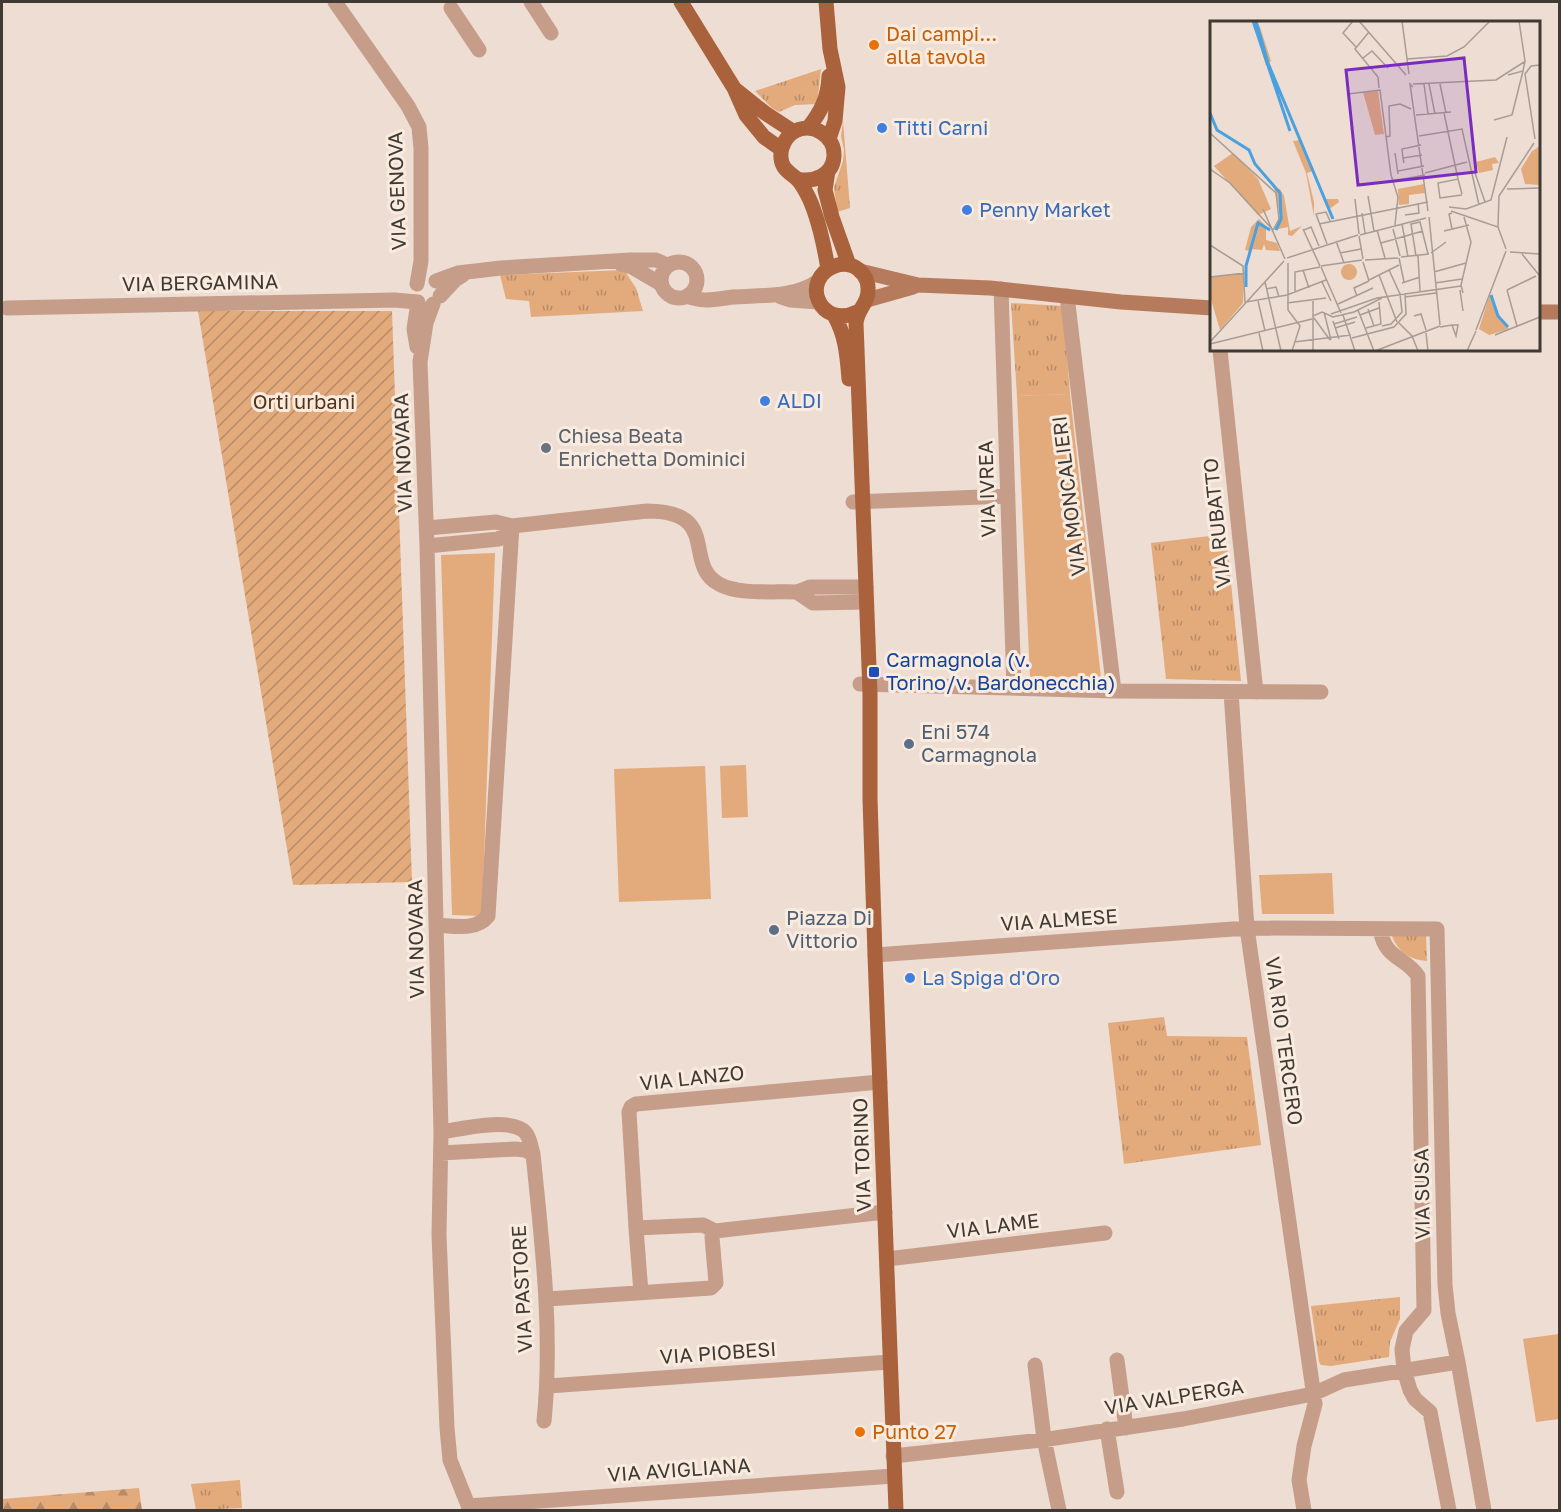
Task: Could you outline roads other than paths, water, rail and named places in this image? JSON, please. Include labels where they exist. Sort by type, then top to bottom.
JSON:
[{"type":"main road","points":[[681,2],[734,88],[746,115],[764,137],[782,149]]},
{"type":"main road","points":[[826,2],[830,50],[838,87],[835,121],[829,139],[834,155],[828,171],[825,190],[832,217],[854,268],[868,284],[862,306],[858,502]]},
{"type":"main road","points":[[823,275],[817,220],[809,198],[797,179],[782,164],[782,149],[784,142],[821,111],[828,90],[830,50]]},
{"type":"main road","points":[[734,88],[765,113],[801,130],[816,130],[829,139]]},
{"type":"main road","points":[[797,179],[814,180],[828,171]]},
{"type":"main road","points":[[854,268],[838,264],[823,275],[816,288],[819,302],[823,308],[834,315],[842,316],[862,306]]},
{"type":"main road","points":[[834,315],[842,328],[847,355],[858,502]]},
{"type":"main road","name":"VIA TORINO","points":[[858,502],[896,1510]]},
{"type":"street","name":"VIA GENOVA","points":[[335,2],[408,106],[419,127],[421,261],[426,291]]},
{"type":"street","points":[[531,2],[551,33]]},
{"type":"street","points":[[452,4],[479,50]]},
{"type":"street","points":[[426,291],[455,280],[471,270],[612,261],[656,260],[668,265]]},
{"type":"street","points":[[612,261],[632,267],[661,284]]},
{"type":"street","points":[[679,261],[685,262],[695,270],[697,282],[692,293],[687,296],[681,298],[670,296],[661,284],[661,275],[668,265],[679,261]]},
{"type":"street","points":[[854,268],[918,285],[1001,289],[1121,302],[1210,308]]},
{"type":"street","points":[[687,296],[717,301],[729,298],[775,296],[808,288],[823,275]]},
{"type":"street","points":[[697,282],[710,291],[729,298]]},
{"type":"street","points":[[862,306],[918,285]]},
{"type":"street","name":"VIA IVREA","points":[[1001,289],[1014,688]]},
{"type":"street","name":"VIA BERGAMINA","points":[[7,308],[394,300],[426,291]]},
{"type":"street","name":"VIA NOVARA","points":[[426,291],[414,328],[420,362],[427,528],[441,1132],[439,1235],[450,1460],[469,1508]]},
{"type":"street","points":[[775,296],[790,300],[819,302]]},
{"type":"street","name":"VIA MONCALIERI","points":[[1067,296],[1114,691]]},
{"type":"street","points":[[1540,312],[1560,312]]},
{"type":"street","name":"VIA RUBATTO","points":[[1220,351],[1256,692]]},
{"type":"street","points":[[858,502],[1008,496]]},
{"type":"street","points":[[427,528],[496,522],[512,526],[647,511],[666,511],[685,518],[695,533],[708,574],[721,585],[734,590],[797,592],[810,587],[861,594]]},
{"type":"street","points":[[427,546],[499,539],[512,526]]},
{"type":"street","points":[[437,925],[472,926],[483,923],[488,916],[512,526]]},
{"type":"street","points":[[865,684],[1114,691],[1321,692]]},
{"type":"street","name":"VIA RIO TERCERO","points":[[1231,692],[1247,927],[1315,1404],[1304,1446],[1299,1480],[1304,1510]]},
{"type":"street","name":"VIA SUSA","points":[[1247,927],[1437,929],[1445,1285],[1448,1313],[1484,1510]]},
{"type":"street","name":"VIA ALMESE","points":[[875,955],[1247,927]]},
{"type":"street","name":"VIA SUSA","points":[[1380,929],[1382,939],[1390,953],[1415,971],[1418,976],[1424,1310],[1406,1331],[1402,1350],[1404,1371],[1410,1390],[1415,1399],[1430,1412],[1449,1510]]},
{"type":"street","name":"VIA LANZO","points":[[641,1293],[629,1112],[631,1107],[636,1104],[880,1082]]},
{"type":"street","name":"VIA PASTORE","points":[[441,1132],[506,1124],[519,1127],[527,1134],[532,1154],[548,1299],[548,1386],[544,1421]]},
{"type":"street","points":[[441,1153],[515,1149],[525,1150],[532,1154]]},
{"type":"street","points":[[636,1228],[703,1225],[715,1231],[885,1212]]},
{"type":"street","points":[[548,1299],[711,1288],[716,1283],[712,1237],[715,1231]]},
{"type":"street","name":"VIA LAME","points":[[887,1259],[1105,1233]]},
{"type":"street","points":[[1117,1360],[1126,1428]]},
{"type":"street","name":"VIA PIOBESI","points":[[548,1386],[890,1362]]},
{"type":"street","name":"VIA VALPERGA","points":[[893,1456],[1126,1428],[1314,1394],[1344,1380],[1458,1362]]},
{"type":"street","points":[[1035,1365],[1044,1439],[1059,1510]]},
{"type":"street","points":[[1107,1430],[1118,1492]]},
{"type":"street","name":"VIA AVIGLIANA","points":[[469,1508],[894,1476]]},
{"type":"place","name":"Dai campi... alla tavola","points":[[874,45]]},
{"type":"place","name":"Titti Carni","points":[[882,128]]},
{"type":"place","name":"Penny Market","points":[[967,210]]},
{"type":"place","name":"ALDI","points":[[765,401]]},
{"type":"place","name":"Chiesa Beata Enrichetta Dominici","points":[[546,448]]},
{"type":"place","name":"Carmagnola (v. Torino/v. Bardonecchia)","points":[[874,672]]},
{"type":"place","name":"Eni 574 Carmagnola","points":[[909,744]]},
{"type":"place","name":"Piazza Di Vittorio","points":[[774,930]]},
{"type":"place","name":"La Spiga d'Oro","points":[[910,978]]},
{"type":"place","name":"Punto 27","points":[[860,1432]]},
{"type":"park label","name":"Orti urbani","points":[[304,402]]}]
